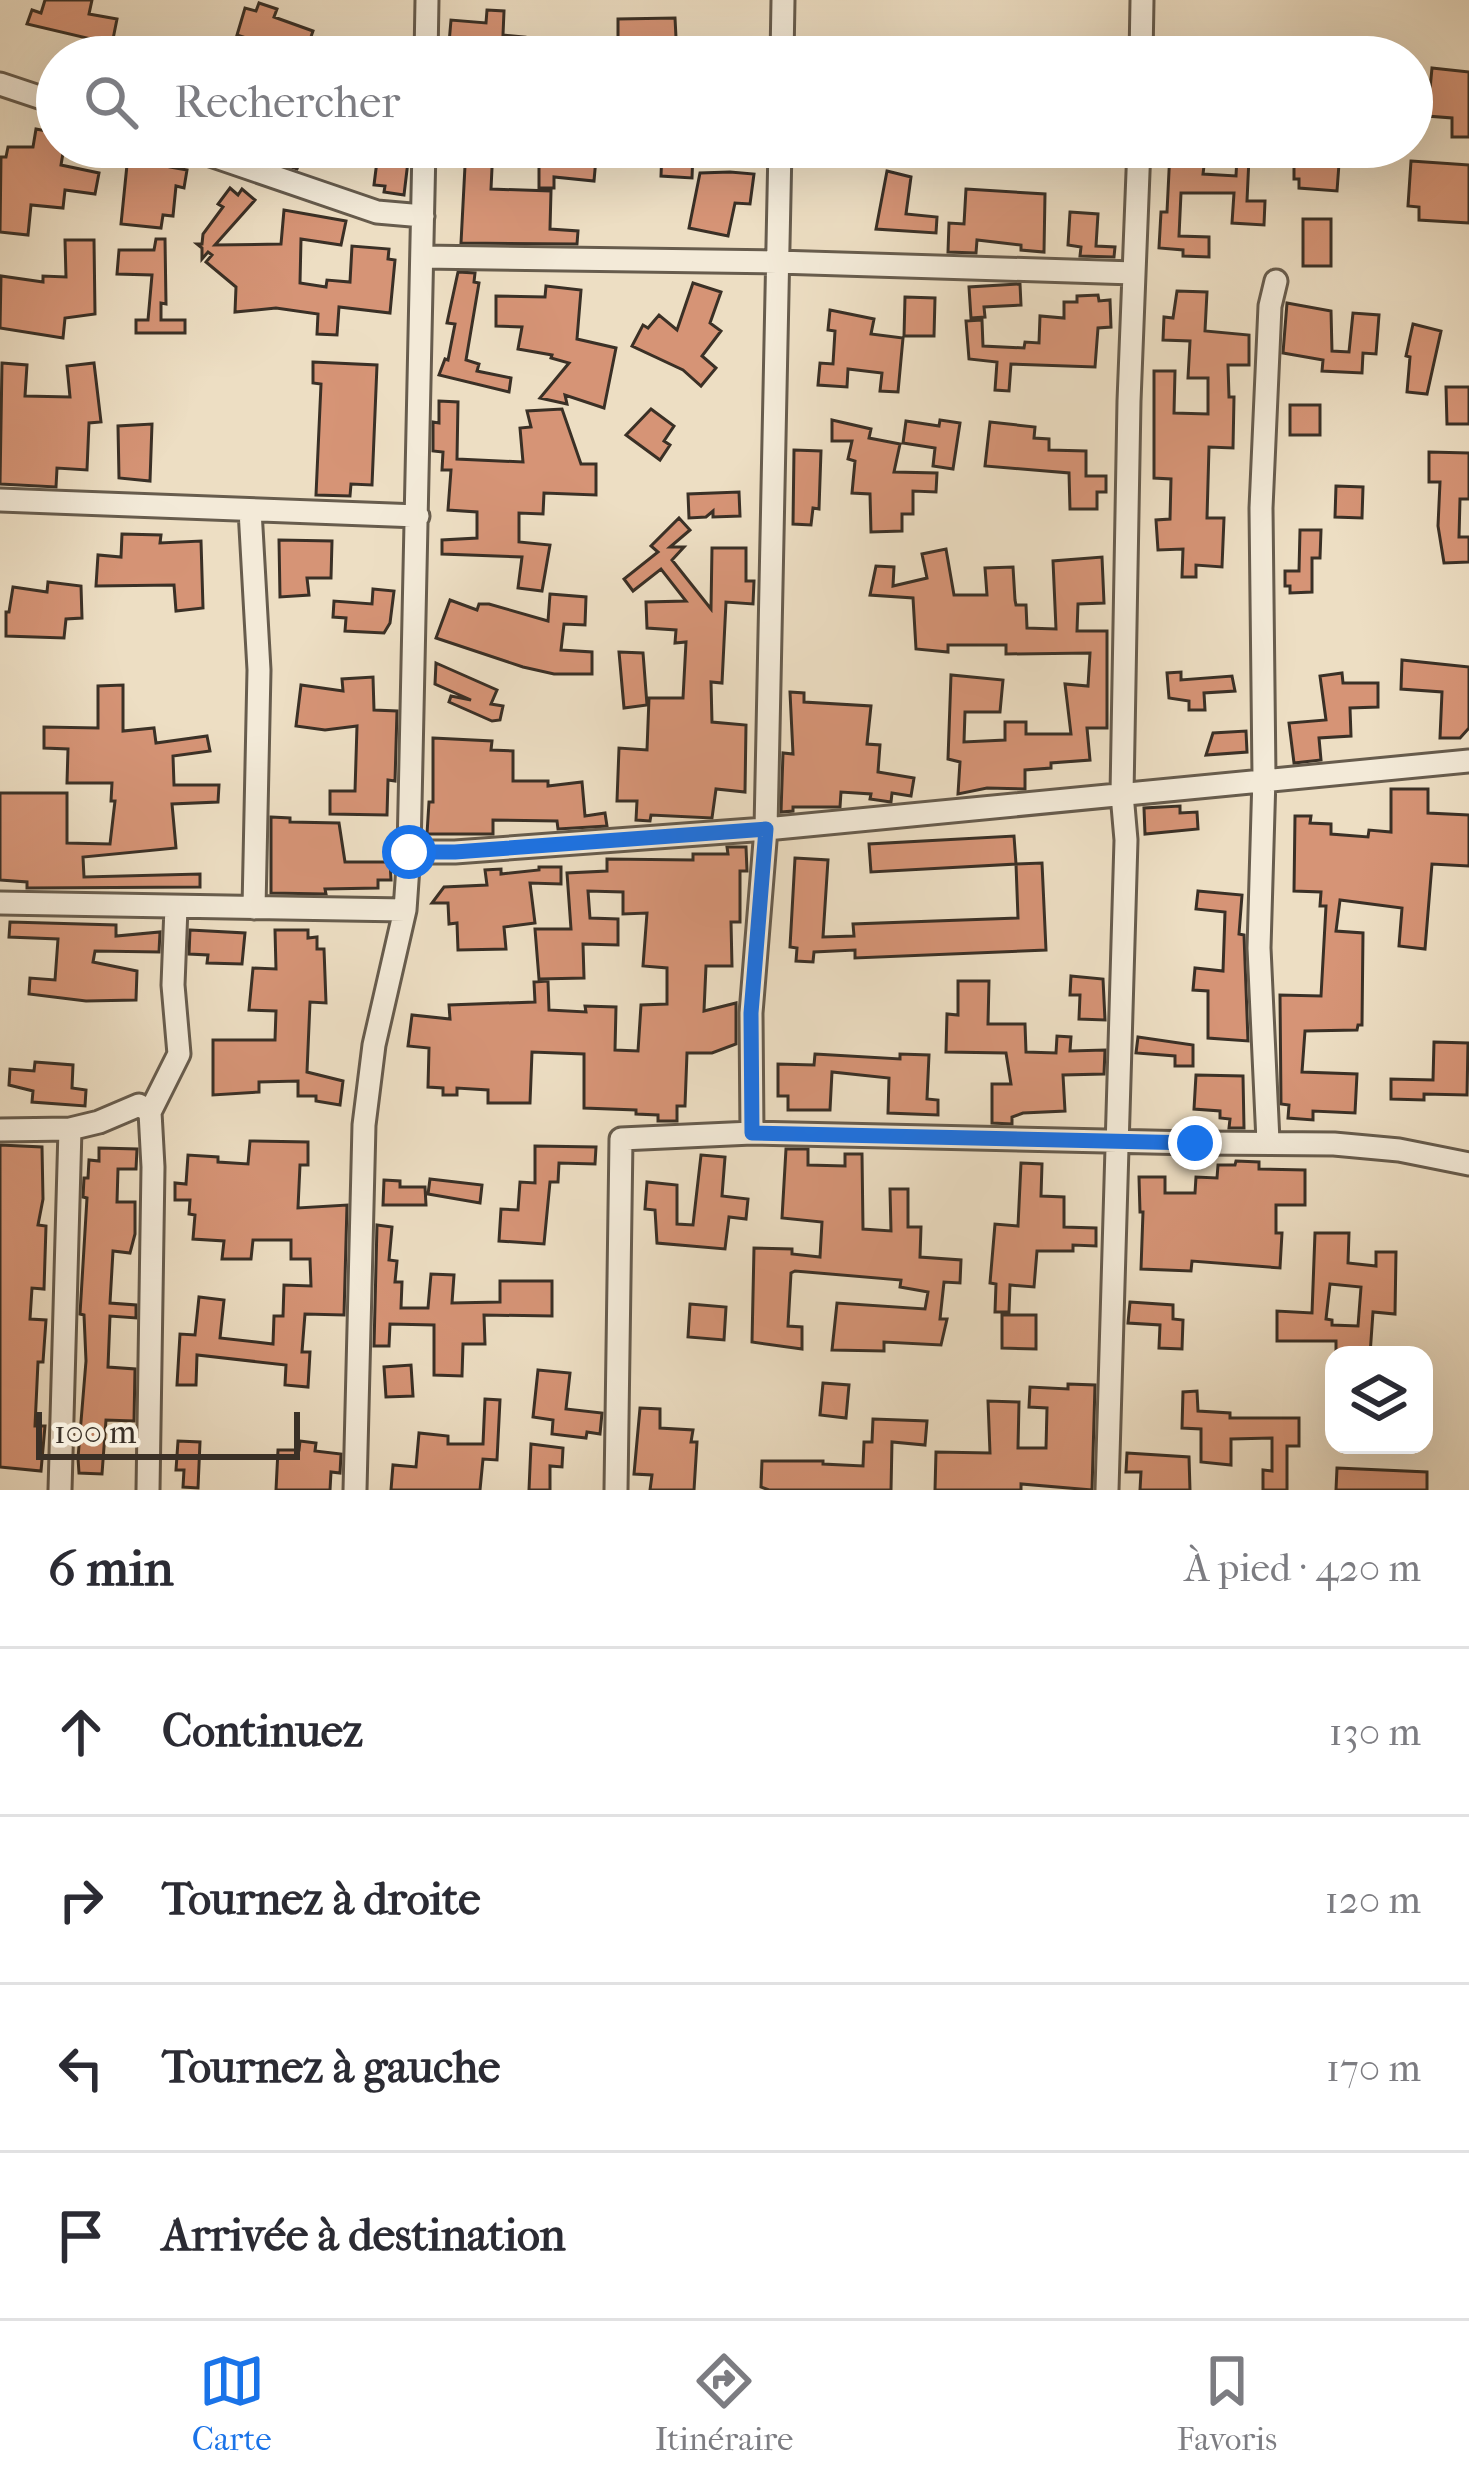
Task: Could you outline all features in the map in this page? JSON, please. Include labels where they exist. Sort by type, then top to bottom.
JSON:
[{"type":"street","points":[[426,36],[427,0]]},
{"type":"street","points":[[782,36],[783,0]]},
{"type":"street","points":[[1141,36],[1142,0]]},
{"type":"street","points":[[0,84],[36,96]]},
{"type":"street","points":[[248,168],[377,212],[423,216]]},
{"type":"street","points":[[355,1490],[364,1125],[374,1046],[405,910],[409,852],[424,168]]},
{"type":"street","points":[[752,1133],[751,1013],[766,829],[779,168]]},
{"type":"street","points":[[1107,1490],[1126,839],[1123,794],[1137,168]]},
{"type":"street","points":[[422,257],[1134,274]]},
{"type":"street","points":[[1268,1141],[1259,948],[1264,782],[1261,508],[1270,307],[1276,281]]},
{"type":"street","points":[[0,500],[418,516]]},
{"type":"street","points":[[250,510],[260,670],[254,908]]},
{"type":"street","points":[[409,852],[766,829],[1469,761]]},
{"type":"street","points":[[0,904],[405,910]]},
{"type":"street","points":[[148,1490],[150,1112],[179,1054],[173,985],[176,907]]},
{"type":"street","points":[[0,1130],[70,1129],[131,1107],[150,1112]]},
{"type":"street","points":[[60,1490],[70,1129]]},
{"type":"street","points":[[616,1490],[621,1139],[752,1133],[1268,1141],[1399,1150],[1469,1164]]},
{"type":"building","points":[[45,0],[92,0],[89,14],[117,19],[114,36],[78,36],[27,24],[32,10],[41,13]]},
{"type":"building","points":[[259,3],[277,9],[274,17],[313,31],[311,36],[237,35],[245,8],[256,11]]},
{"type":"building","points":[[487,10],[504,11],[503,35],[514,36],[450,36],[451,20],[486,23]]},
{"type":"building","points":[[675,18],[676,36],[618,36],[618,19]]},
{"type":"building","points":[[1433,68],[1469,72],[1469,137],[1452,137],[1452,118],[1433,116]]},
{"type":"building","points":[[36,129],[36,168],[99,173],[95,194],[65,190],[63,208],[31,205],[28,235],[0,232],[1,157],[6,157],[8,147],[33,147]]},
{"type":"building","points":[[1433,163],[1469,165],[1469,223],[1419,220],[1419,207],[1408,206],[1411,168],[1433,168]]},
{"type":"building","points":[[127,168],[187,170],[184,188],[176,186],[173,216],[163,215],[161,228],[121,224]]},
{"type":"building","points":[[376,168],[407,168],[404,195],[374,185]]},
{"type":"building","points":[[465,168],[492,168],[491,189],[551,191],[550,229],[578,231],[577,244],[461,243]]},
{"type":"building","points":[[539,168],[595,168],[594,181],[554,177],[554,188],[539,188]]},
{"type":"building","points":[[661,168],[692,168],[692,178],[661,176]]},
{"type":"building","points":[[1169,168],[1204,168],[1203,174],[1236,176],[1236,168],[1249,168],[1247,201],[1265,201],[1264,225],[1232,223],[1234,193],[1181,193],[1179,236],[1209,237],[1209,257],[1183,256],[1183,250],[1159,248],[1161,212],[1167,212]]},
{"type":"building","points":[[1294,168],[1339,168],[1337,191],[1299,188],[1299,179],[1294,179]]},
{"type":"building","points":[[887,171],[911,177],[906,214],[937,217],[936,233],[876,229]]},
{"type":"building","points":[[700,173],[754,174],[750,204],[735,203],[728,236],[689,228]]},
{"type":"building","points":[[230,188],[238,195],[242,189],[255,200],[215,245],[281,244],[284,210],[346,221],[341,245],[301,239],[300,283],[326,287],[327,280],[350,282],[352,246],[389,249],[388,259],[395,260],[390,313],[339,307],[337,335],[317,334],[318,314],[276,308],[235,312],[236,287],[206,262],[212,255],[208,252],[202,259],[197,244],[202,244]]},
{"type":"building","points":[[966,189],[1045,194],[1044,252],[977,240],[976,253],[948,252],[949,223],[964,224]]},
{"type":"building","points":[[1070,212],[1098,214],[1096,246],[1115,247],[1114,257],[1080,256],[1081,247],[1068,245]]},
{"type":"building","points":[[1303,219],[1331,219],[1331,266],[1303,266]]},
{"type":"building","points":[[156,239],[165,239],[166,304],[161,303],[161,320],[185,320],[185,333],[136,333],[136,320],[148,320],[152,275],[117,274],[119,250],[154,250]]},
{"type":"building","points":[[65,240],[94,240],[95,314],[65,318],[63,338],[0,328],[1,276],[43,282],[43,276],[66,277]]},
{"type":"building","points":[[458,272],[475,273],[474,282],[479,283],[466,360],[479,364],[477,371],[511,378],[509,392],[439,375],[448,360],[455,324],[447,323]]},
{"type":"building","points":[[693,283],[721,292],[710,323],[721,331],[702,356],[716,368],[701,386],[683,370],[632,346],[643,325],[648,328],[659,315],[677,330]]},
{"type":"building","points":[[1020,284],[1021,305],[984,307],[985,317],[971,318],[969,287]]},
{"type":"building","points":[[546,286],[581,290],[577,339],[616,348],[604,408],[565,395],[567,404],[540,398],[569,363],[518,349],[522,327],[496,326],[496,296],[545,297]]},
{"type":"building","points":[[1177,291],[1207,292],[1205,331],[1249,335],[1249,365],[1228,365],[1229,397],[1234,397],[1233,448],[1209,447],[1207,518],[1224,518],[1222,567],[1196,565],[1196,577],[1182,577],[1183,549],[1158,550],[1156,520],[1170,519],[1171,479],[1154,478],[1154,371],[1175,371],[1174,413],[1208,414],[1208,378],[1188,378],[1190,341],[1163,340],[1164,317],[1173,318]]},
{"type":"building","points":[[1098,295],[1099,301],[1110,300],[1111,327],[1098,328],[1095,367],[1011,364],[1009,391],[995,390],[997,362],[969,359],[966,321],[982,320],[983,346],[1024,348],[1025,342],[1039,343],[1040,316],[1064,318],[1064,302]]},
{"type":"building","points":[[905,297],[935,298],[934,336],[904,336]]},
{"type":"building","points":[[1287,303],[1331,311],[1332,351],[1349,352],[1353,313],[1379,315],[1376,354],[1363,353],[1362,373],[1322,371],[1323,360],[1283,353]]},
{"type":"building","points":[[830,310],[874,319],[871,334],[903,338],[898,392],[880,391],[882,373],[848,369],[847,387],[818,385],[820,363],[833,364],[835,331],[828,330]]},
{"type":"building","points":[[1413,324],[1441,331],[1427,394],[1407,392],[1410,357],[1406,356]]},
{"type":"building","points":[[313,362],[377,365],[372,485],[351,484],[350,496],[316,495],[321,384],[313,383]]},
{"type":"building","points":[[2,363],[27,365],[25,396],[70,397],[67,366],[94,363],[101,422],[89,423],[87,470],[57,468],[56,487],[0,484]]},
{"type":"building","points":[[1446,387],[1469,387],[1469,424],[1447,424]]},
{"type":"building","points":[[439,401],[458,402],[457,459],[523,462],[520,428],[531,427],[527,411],[562,409],[581,464],[596,464],[596,495],[544,493],[543,514],[519,513],[519,542],[550,545],[542,591],[518,588],[522,557],[442,554],[442,540],[477,538],[477,512],[448,510],[451,470],[442,470],[443,452],[433,451]]},
{"type":"building","points":[[1290,405],[1320,405],[1320,435],[1290,435]]},
{"type":"building","points":[[651,409],[674,426],[660,460],[626,435]]},
{"type":"building","points":[[832,420],[871,429],[869,438],[900,444],[894,472],[937,473],[936,492],[913,491],[913,514],[902,514],[902,531],[871,532],[870,494],[852,493],[855,461],[848,459],[852,441],[832,441]]},
{"type":"building","points":[[940,420],[960,423],[953,469],[933,466],[935,448],[903,443],[906,421],[939,426]]},
{"type":"building","points":[[990,422],[1035,427],[1034,438],[1049,439],[1049,450],[1086,451],[1086,476],[1106,476],[1106,492],[1097,492],[1097,509],[1070,509],[1069,473],[985,466]]},
{"type":"building","points":[[152,424],[150,481],[119,478],[118,426]]},
{"type":"building","points":[[794,450],[821,451],[819,509],[813,508],[811,525],[793,524]]},
{"type":"building","points":[[1429,452],[1469,453],[1469,499],[1460,499],[1459,537],[1469,537],[1469,562],[1444,563],[1438,526],[1440,482],[1429,482]]},
{"type":"building","points":[[1336,486],[1363,487],[1362,518],[1335,517]]},
{"type":"building","points":[[739,492],[740,516],[713,517],[713,511],[706,517],[689,518],[688,494]]},
{"type":"building","points":[[679,518],[690,530],[670,547],[684,547],[672,560],[711,609],[712,548],[746,548],[746,581],[754,581],[753,604],[726,602],[722,683],[711,682],[712,722],[746,725],[745,792],[716,789],[712,818],[651,815],[650,821],[636,820],[637,801],[617,801],[619,748],[647,750],[649,698],[683,698],[686,642],[675,643],[676,630],[647,628],[646,602],[686,601],[661,569],[633,591],[624,579],[658,552],[651,546]]},
{"type":"building","points":[[1300,530],[1321,530],[1320,558],[1312,558],[1312,592],[1290,593],[1285,571],[1299,571]]},
{"type":"building","points":[[122,534],[161,535],[160,543],[201,541],[203,608],[176,611],[174,585],[96,586],[98,555],[121,557]]},
{"type":"building","points":[[279,540],[332,541],[331,578],[307,578],[309,595],[280,597]]},
{"type":"building","points":[[946,549],[954,595],[987,595],[985,568],[1013,567],[1016,605],[1026,605],[1027,628],[1056,629],[1053,561],[1102,557],[1104,603],[1078,604],[1077,631],[1107,631],[1107,728],[1087,728],[1090,760],[1025,770],[1025,789],[987,788],[958,794],[960,762],[948,759],[951,675],[1003,680],[1000,712],[965,712],[964,742],[1005,740],[1005,722],[1026,722],[1026,734],[1071,734],[1065,684],[1088,686],[1090,653],[1006,654],[1006,645],[948,645],[948,652],[916,649],[913,598],[870,595],[876,566],[894,567],[893,586],[927,578],[922,554]]},
{"type":"building","points":[[48,582],[81,586],[82,618],[66,619],[64,638],[6,636],[13,587],[47,592]]},
{"type":"building","points":[[373,589],[394,591],[384,633],[345,631],[346,618],[333,617],[334,601],[372,604]]},
{"type":"building","points":[[550,594],[586,597],[585,625],[564,624],[561,650],[592,652],[592,674],[554,674],[523,667],[436,638],[450,600],[477,610],[479,604],[489,604],[548,621]]},
{"type":"building","points":[[619,652],[643,653],[647,705],[624,708]]},
{"type":"building","points":[[1402,660],[1469,667],[1469,728],[1460,738],[1440,738],[1442,692],[1401,689]]},
{"type":"building","points":[[436,663],[497,690],[491,704],[503,706],[500,720],[492,721],[449,702],[451,696],[471,700],[435,684]]},
{"type":"building","points":[[1181,672],[1181,680],[1232,676],[1235,691],[1204,693],[1205,710],[1189,710],[1189,701],[1169,698],[1167,673]]},
{"type":"building","points":[[1342,673],[1343,683],[1378,683],[1378,707],[1350,708],[1351,736],[1319,738],[1321,760],[1294,763],[1289,723],[1326,720],[1320,676]]},
{"type":"building","points":[[373,677],[374,710],[397,711],[395,781],[388,780],[387,815],[330,814],[330,791],[355,791],[357,726],[325,730],[296,726],[301,685],[343,691],[342,679]]},
{"type":"building","points":[[123,685],[123,731],[154,728],[156,743],[207,736],[210,751],[173,756],[174,785],[219,785],[218,802],[172,804],[176,848],[83,857],[84,877],[200,874],[200,887],[27,888],[27,882],[0,880],[0,793],[67,793],[67,843],[110,844],[112,783],[67,783],[68,749],[44,748],[44,727],[98,728],[98,686]]},
{"type":"building","points":[[790,692],[804,693],[804,702],[871,706],[867,744],[880,745],[878,772],[914,778],[911,796],[892,793],[891,802],[870,799],[871,794],[841,792],[840,807],[793,807],[793,811],[781,812],[783,753],[793,754]]},
{"type":"building","points":[[1246,731],[1247,752],[1206,755],[1213,733]]},
{"type":"building","points":[[433,738],[492,741],[491,750],[513,751],[513,781],[548,781],[548,786],[582,782],[585,816],[605,813],[607,826],[558,829],[557,821],[493,820],[493,834],[427,834],[429,802],[433,802]]},
{"type":"building","points":[[1391,789],[1428,789],[1428,813],[1469,815],[1469,866],[1432,864],[1425,949],[1399,946],[1402,908],[1340,900],[1336,931],[1363,933],[1362,1025],[1357,1030],[1305,1031],[1302,1072],[1357,1074],[1355,1113],[1313,1111],[1313,1120],[1288,1118],[1289,1105],[1281,1104],[1280,995],[1321,996],[1326,906],[1320,906],[1321,892],[1294,891],[1295,816],[1331,824],[1331,834],[1368,837],[1369,830],[1391,832]]},
{"type":"building","points":[[1180,806],[1180,813],[1197,812],[1198,829],[1145,834],[1144,808]]},
{"type":"building","points":[[271,817],[339,823],[345,862],[390,862],[391,880],[378,880],[378,888],[325,889],[326,894],[271,893]]},
{"type":"building","points":[[1014,836],[1016,864],[871,872],[869,844]]},
{"type":"building","points":[[727,847],[746,847],[747,871],[740,871],[740,922],[731,922],[732,966],[706,966],[704,1011],[736,1003],[736,1044],[712,1053],[687,1053],[685,1106],[677,1106],[677,1121],[658,1121],[658,1115],[636,1114],[636,1110],[584,1108],[584,1054],[532,1052],[530,1103],[488,1103],[488,1090],[457,1088],[457,1095],[443,1095],[443,1088],[428,1087],[429,1048],[408,1046],[412,1015],[450,1019],[449,1005],[535,1002],[534,982],[548,981],[549,1010],[586,1012],[585,1006],[616,1007],[615,1050],[638,1051],[641,1005],[667,1004],[667,968],[643,966],[647,913],[623,914],[623,892],[588,891],[590,918],[618,919],[618,945],[583,944],[584,978],[539,979],[535,929],[571,929],[567,873],[607,871],[607,859],[693,860],[693,854],[728,854]]},
{"type":"building","points":[[795,858],[828,860],[823,937],[854,936],[853,924],[1018,918],[1016,864],[1042,863],[1046,950],[855,958],[855,950],[814,952],[813,962],[796,961],[797,948],[790,947]]},
{"type":"building","points":[[561,867],[561,884],[530,883],[535,923],[504,927],[506,949],[458,950],[457,923],[449,924],[448,903],[432,903],[444,887],[487,885],[485,870],[501,869],[501,874]]},
{"type":"building","points":[[1198,891],[1242,895],[1239,934],[1244,935],[1248,1041],[1208,1038],[1208,991],[1193,990],[1195,968],[1223,971],[1225,912],[1196,909]]},
{"type":"building","points":[[10,922],[116,925],[116,936],[160,932],[159,952],[95,951],[93,962],[137,971],[136,1000],[86,1001],[29,994],[30,978],[55,980],[58,939],[9,937]]},
{"type":"building","points":[[190,930],[245,933],[242,964],[207,963],[208,955],[189,954]]},
{"type":"building","points":[[275,930],[308,930],[308,938],[317,937],[317,949],[324,949],[326,1003],[310,1002],[307,1072],[343,1081],[340,1105],[316,1101],[316,1096],[298,1096],[298,1081],[259,1082],[259,1092],[213,1095],[213,1040],[275,1040],[276,1011],[249,1010],[253,968],[276,969]]},
{"type":"building","points":[[1071,976],[1103,979],[1105,1020],[1079,1019],[1080,995],[1070,995]]},
{"type":"building","points":[[958,981],[989,981],[988,1024],[1025,1024],[1026,1052],[1056,1053],[1057,1036],[1071,1037],[1070,1051],[1105,1050],[1104,1074],[1063,1075],[1065,1111],[1023,1113],[1012,1117],[1012,1124],[992,1123],[992,1084],[1011,1084],[1006,1053],[946,1052],[947,1014],[958,1015]]},
{"type":"building","points":[[1138,1037],[1193,1045],[1193,1066],[1175,1066],[1175,1056],[1136,1053]]},
{"type":"building","points":[[1434,1042],[1468,1043],[1467,1095],[1391,1099],[1391,1079],[1433,1080]]},
{"type":"building","points":[[815,1054],[900,1059],[900,1054],[929,1055],[927,1099],[938,1100],[938,1115],[888,1113],[889,1078],[832,1072],[830,1110],[788,1110],[788,1096],[778,1096],[778,1064],[814,1065]]},
{"type":"building","points":[[35,1062],[73,1065],[72,1088],[86,1090],[85,1106],[32,1102],[33,1091],[9,1085],[10,1069],[34,1071]]},
{"type":"building","points":[[1196,1075],[1243,1076],[1244,1128],[1229,1128],[1230,1119],[1220,1118],[1220,1111],[1194,1109]]},
{"type":"building","points":[[250,1141],[308,1142],[308,1165],[300,1165],[298,1208],[347,1205],[344,1315],[305,1314],[302,1352],[310,1352],[308,1387],[285,1385],[286,1365],[197,1355],[196,1385],[177,1385],[180,1334],[195,1335],[199,1297],[224,1300],[220,1338],[273,1344],[274,1316],[283,1316],[284,1285],[311,1286],[310,1259],[291,1259],[291,1240],[253,1240],[251,1259],[222,1259],[224,1241],[193,1239],[195,1215],[189,1214],[190,1200],[175,1200],[175,1183],[186,1184],[188,1155],[248,1164]]},
{"type":"building","points":[[0,1145],[42,1147],[43,1199],[38,1225],[46,1226],[44,1289],[32,1288],[30,1319],[46,1320],[43,1362],[38,1362],[35,1426],[45,1426],[41,1471],[0,1467]]},
{"type":"building","points":[[535,1146],[596,1147],[595,1164],[559,1163],[558,1182],[550,1182],[544,1244],[499,1241],[501,1209],[518,1210],[520,1182],[535,1183]]},
{"type":"building","points":[[99,1148],[137,1149],[136,1169],[118,1169],[117,1202],[135,1202],[135,1234],[130,1253],[113,1251],[110,1303],[136,1305],[136,1318],[110,1316],[108,1367],[135,1369],[134,1421],[106,1420],[102,1474],[79,1473],[78,1458],[86,1361],[84,1315],[80,1314],[84,1178],[88,1178],[89,1160],[99,1161]]},
{"type":"building","points":[[786,1149],[808,1149],[808,1165],[845,1166],[845,1154],[862,1154],[863,1229],[891,1231],[890,1189],[908,1189],[908,1227],[921,1227],[920,1257],[961,1260],[960,1283],[944,1282],[940,1319],[947,1319],[941,1345],[884,1342],[884,1351],[832,1350],[837,1303],[925,1309],[928,1292],[900,1287],[901,1280],[795,1271],[791,1273],[788,1326],[802,1327],[802,1349],[752,1342],[754,1248],[792,1249],[792,1254],[820,1257],[822,1222],[782,1218]]},
{"type":"building","points":[[701,1155],[725,1157],[722,1196],[748,1199],[746,1219],[729,1217],[725,1249],[657,1243],[655,1210],[645,1209],[647,1182],[677,1185],[677,1224],[693,1225]]},
{"type":"building","points":[[1236,1161],[1259,1162],[1259,1169],[1305,1170],[1305,1205],[1276,1205],[1276,1233],[1282,1233],[1280,1268],[1192,1261],[1191,1271],[1141,1269],[1139,1177],[1165,1177],[1165,1193],[1195,1193],[1196,1177],[1217,1178],[1218,1165],[1235,1165]]},
{"type":"building","points":[[1021,1163],[1042,1164],[1041,1196],[1064,1197],[1064,1227],[1096,1228],[1096,1246],[1037,1251],[1034,1287],[1010,1285],[1009,1312],[995,1312],[996,1284],[990,1283],[995,1224],[1018,1226]]},
{"type":"building","points":[[430,1179],[482,1185],[480,1203],[428,1194]]},
{"type":"building","points":[[384,1180],[400,1181],[400,1187],[425,1187],[426,1205],[383,1205]]},
{"type":"building","points":[[377,1225],[392,1227],[389,1260],[397,1261],[395,1282],[402,1282],[401,1308],[428,1308],[431,1274],[454,1275],[452,1303],[500,1302],[500,1281],[552,1281],[552,1316],[484,1315],[485,1344],[463,1344],[462,1376],[434,1375],[434,1325],[390,1324],[389,1346],[374,1346]]},
{"type":"building","points":[[1315,1233],[1349,1233],[1348,1263],[1376,1266],[1376,1252],[1396,1252],[1395,1314],[1373,1312],[1371,1346],[1277,1341],[1277,1311],[1312,1313]],"holes":[[[1330,1284],[1361,1287],[1358,1326],[1332,1325],[1326,1319]]]},
{"type":"building","points":[[1130,1302],[1173,1305],[1173,1319],[1183,1320],[1182,1349],[1159,1348],[1160,1325],[1128,1323]]},
{"type":"building","points":[[690,1304],[726,1307],[724,1340],[688,1337]]},
{"type":"building","points":[[1002,1315],[1036,1315],[1036,1349],[1002,1348]]},
{"type":"building","points":[[411,1365],[413,1396],[386,1397],[384,1367]]},
{"type":"building","points":[[538,1370],[570,1373],[566,1409],[602,1413],[600,1434],[587,1432],[586,1438],[552,1434],[553,1420],[533,1417]]},
{"type":"building","points":[[823,1383],[849,1385],[846,1418],[820,1415]]},
{"type":"building","points":[[1068,1384],[1095,1385],[1092,1490],[1021,1484],[1021,1490],[935,1490],[936,1452],[990,1453],[988,1401],[1019,1402],[1018,1448],[1046,1448],[1047,1408],[1029,1407],[1030,1387],[1068,1389]]},
{"type":"building","points":[[1197,1391],[1198,1411],[1230,1413],[1230,1418],[1299,1418],[1299,1446],[1287,1446],[1287,1490],[1263,1490],[1263,1470],[1272,1471],[1272,1438],[1231,1439],[1231,1465],[1201,1462],[1201,1429],[1182,1428],[1183,1392]]},
{"type":"building","points":[[485,1399],[500,1400],[497,1460],[483,1459],[480,1490],[391,1490],[393,1465],[416,1467],[419,1433],[448,1436],[448,1444],[483,1444]]},
{"type":"building","points":[[640,1408],[660,1409],[660,1428],[693,1430],[691,1442],[697,1442],[694,1490],[650,1490],[652,1475],[634,1474]]},
{"type":"building","points":[[873,1419],[927,1421],[925,1445],[892,1442],[891,1490],[761,1487],[762,1461],[863,1466],[864,1442],[872,1442]]},
{"type":"building","points":[[178,1441],[200,1442],[198,1488],[183,1487],[184,1470],[176,1470]]},
{"type":"building","points":[[300,1441],[316,1443],[315,1451],[341,1454],[340,1473],[331,1472],[330,1490],[276,1490],[278,1450],[299,1450]]},
{"type":"building","points":[[531,1444],[563,1448],[562,1467],[550,1466],[550,1490],[529,1490]]},
{"type":"building","points":[[1127,1453],[1189,1457],[1190,1490],[1140,1490],[1141,1472],[1126,1472]]},
{"type":"building","points":[[1337,1468],[1427,1472],[1427,1490],[1336,1490]]},
{"type":"route","points":[[409,852],[766,829],[751,1013],[752,1133],[1195,1143]]}]
